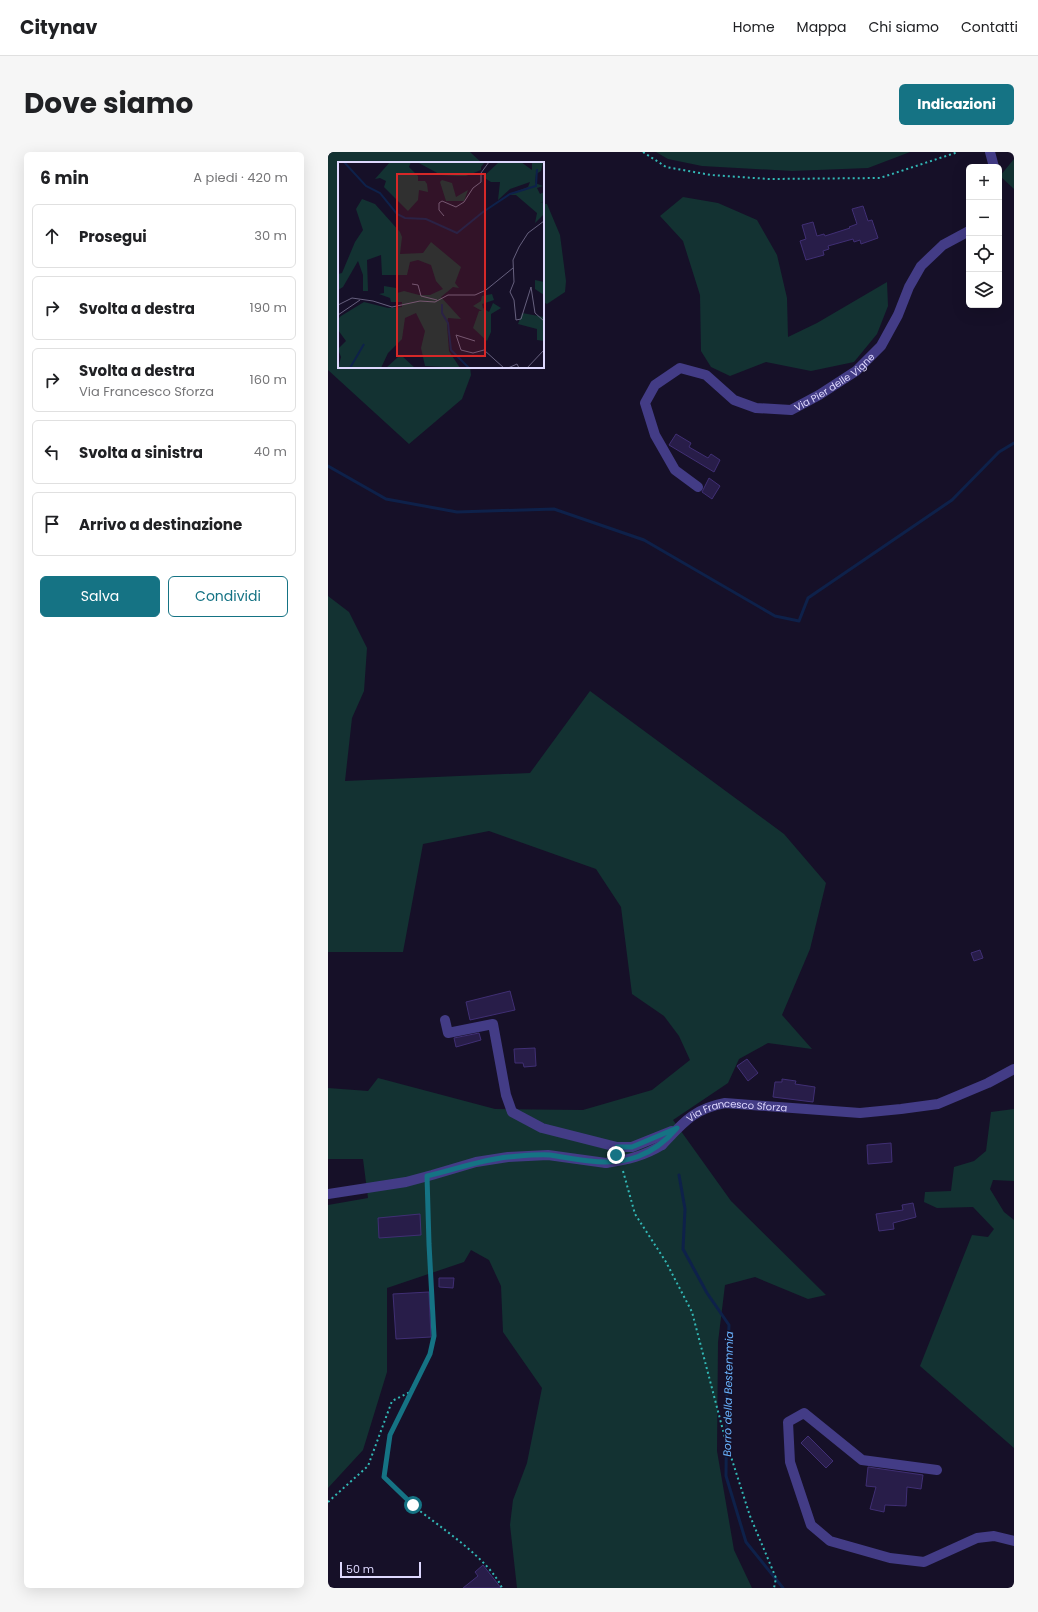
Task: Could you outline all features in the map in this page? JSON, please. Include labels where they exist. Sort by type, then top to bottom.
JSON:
[{"type":"street","points":[[990,152],[993,164]]},
{"type":"street","name":"Via Pier delle Vigne","points":[[698,487],[675,470],[655,436],[645,403],[655,385],[680,368],[706,375],[734,400],[756,408],[791,410],[819,395],[856,371],[881,346],[898,315],[909,287],[921,266],[943,245],[966,233]]},
{"type":"street","points":[[445,1020],[448,1033],[493,1024],[506,1095],[512,1112],[542,1128],[617,1147],[632,1147],[677,1128]]},
{"type":"street","name":"Via Francesco Sforza","points":[[328,1194],[406,1182],[476,1162],[508,1157],[548,1155],[606,1163],[633,1158],[662,1145],[682,1122],[696,1113],[713,1105],[725,1103],[860,1113],[938,1104],[988,1083],[1014,1069]]},
{"type":"street","points":[[937,1470],[862,1460],[804,1413],[788,1422],[790,1462],[811,1525],[830,1541],[890,1558],[924,1562],[977,1538],[994,1536],[1014,1541]]},
{"type":"path","points":[[643,152],[666,167],[711,175],[769,179],[880,178],[958,152]]},
{"type":"path","points":[[622,1169],[635,1214],[666,1262],[692,1312],[729,1451],[750,1516],[776,1578],[774,1588]]},
{"type":"path","points":[[427,1176],[434,1336],[430,1354],[390,1435],[384,1477],[413,1505],[484,1562],[498,1579],[502,1588]]},
{"type":"path","points":[[328,1502],[368,1466],[392,1401],[410,1392]]},
{"type":"green space","points":[[328,152],[470,152],[481,162],[338,162],[338,368],[470,368],[471,375],[462,399],[409,444],[328,370]]},
{"type":"green space","points":[[656,152],[910,152],[868,168],[792,171],[702,166],[668,159]]},
{"type":"green space","points":[[1014,159],[1014,189],[1002,178],[1002,174]]},
{"type":"green space","points":[[683,197],[718,203],[757,220],[777,255],[787,298],[788,337],[817,323],[887,282],[888,306],[877,334],[854,362],[811,371],[766,362],[730,376],[711,367],[701,351],[700,295],[683,241],[660,216]]},
{"type":"green space","points":[[544,204],[547,204],[560,235],[566,281],[565,292],[547,304],[544,302]]},
{"type":"green space","points":[[328,596],[349,612],[367,648],[364,691],[352,718],[345,781],[530,773],[590,691],[784,834],[826,883],[810,949],[782,1015],[812,1049],[768,1043],[739,1059],[728,1083],[673,1120],[731,1201],[826,1295],[808,1299],[755,1277],[725,1285],[718,1342],[717,1451],[734,1550],[752,1588],[517,1588],[510,1525],[513,1500],[527,1463],[542,1388],[503,1332],[501,1286],[489,1260],[471,1250],[464,1262],[387,1288],[387,1372],[363,1450],[328,1488],[328,1205],[368,1198],[363,1159],[328,1159],[328,1088],[368,1091],[378,1078],[495,1109],[583,1110],[652,1090],[690,1060],[679,1036],[664,1016],[632,994],[621,907],[596,869],[489,831],[423,844],[403,952],[328,952]]},
{"type":"green space","points":[[1014,1109],[1014,1181],[993,1180],[990,1189],[1004,1212],[1014,1220],[1014,1448],[920,1366],[972,1235],[988,1237],[994,1229],[973,1207],[937,1208],[924,1202],[925,1192],[951,1191],[954,1167],[974,1161],[986,1151],[991,1112]]},
{"type":"building","points":[[863,206],[868,221],[872,220],[878,238],[861,244],[860,240],[854,242],[853,239],[828,246],[829,249],[823,251],[824,255],[806,260],[800,241],[806,239],[802,225],[813,222],[817,236],[824,234],[825,236],[850,228],[849,227],[857,224],[852,209]]},
{"type":"building","points":[[676,434],[691,443],[689,447],[708,458],[711,454],[720,460],[714,472],[669,445]]},
{"type":"building","points":[[709,478],[720,486],[712,499],[702,492]]},
{"type":"building","points":[[980,950],[983,958],[974,961],[971,953]]},
{"type":"building","points":[[510,991],[515,1010],[470,1020],[466,1002]]},
{"type":"building","points":[[479,1033],[481,1040],[456,1047],[454,1038]]},
{"type":"building","points":[[535,1048],[536,1066],[524,1067],[523,1063],[515,1063],[514,1049]]},
{"type":"building","points":[[747,1059],[758,1073],[748,1081],[737,1066]]},
{"type":"building","points":[[782,1079],[796,1081],[795,1084],[815,1087],[813,1102],[773,1097],[775,1082],[782,1082]]},
{"type":"building","points":[[891,1143],[892,1162],[868,1164],[867,1145]]},
{"type":"building","points":[[913,1203],[916,1217],[893,1223],[894,1229],[879,1231],[876,1214],[903,1210],[902,1205]]},
{"type":"building","points":[[420,1214],[421,1235],[379,1238],[378,1218]]},
{"type":"building","points":[[439,1278],[454,1278],[453,1288],[439,1287]]},
{"type":"building","points":[[429,1292],[431,1337],[396,1339],[393,1294]]},
{"type":"building","points":[[808,1436],[833,1461],[826,1468],[801,1443]]},
{"type":"building","points":[[868,1467],[923,1475],[921,1489],[907,1487],[906,1506],[885,1505],[884,1512],[870,1509],[876,1487],[866,1486]]},
{"type":"building","points":[[483,1565],[501,1588],[463,1588],[478,1576],[475,1572]]},
{"type":"waterway","points":[[328,466],[386,499],[457,512],[554,509],[644,540],[775,616],[799,621],[808,598],[952,500],[999,452],[1014,443]]},
{"type":"waterway","name":"Borro della Bestemmia","points":[[679,1175],[685,1209],[683,1249],[707,1293],[729,1325],[726,1476],[746,1542],[783,1588]]},
{"type":"route","points":[[413,1505],[384,1477],[390,1435],[430,1354],[434,1336],[427,1176],[476,1162],[508,1157],[548,1155],[606,1163],[627,1160],[654,1150],[662,1145],[677,1128],[652,1140],[632,1147],[617,1147],[616,1155]]}]
